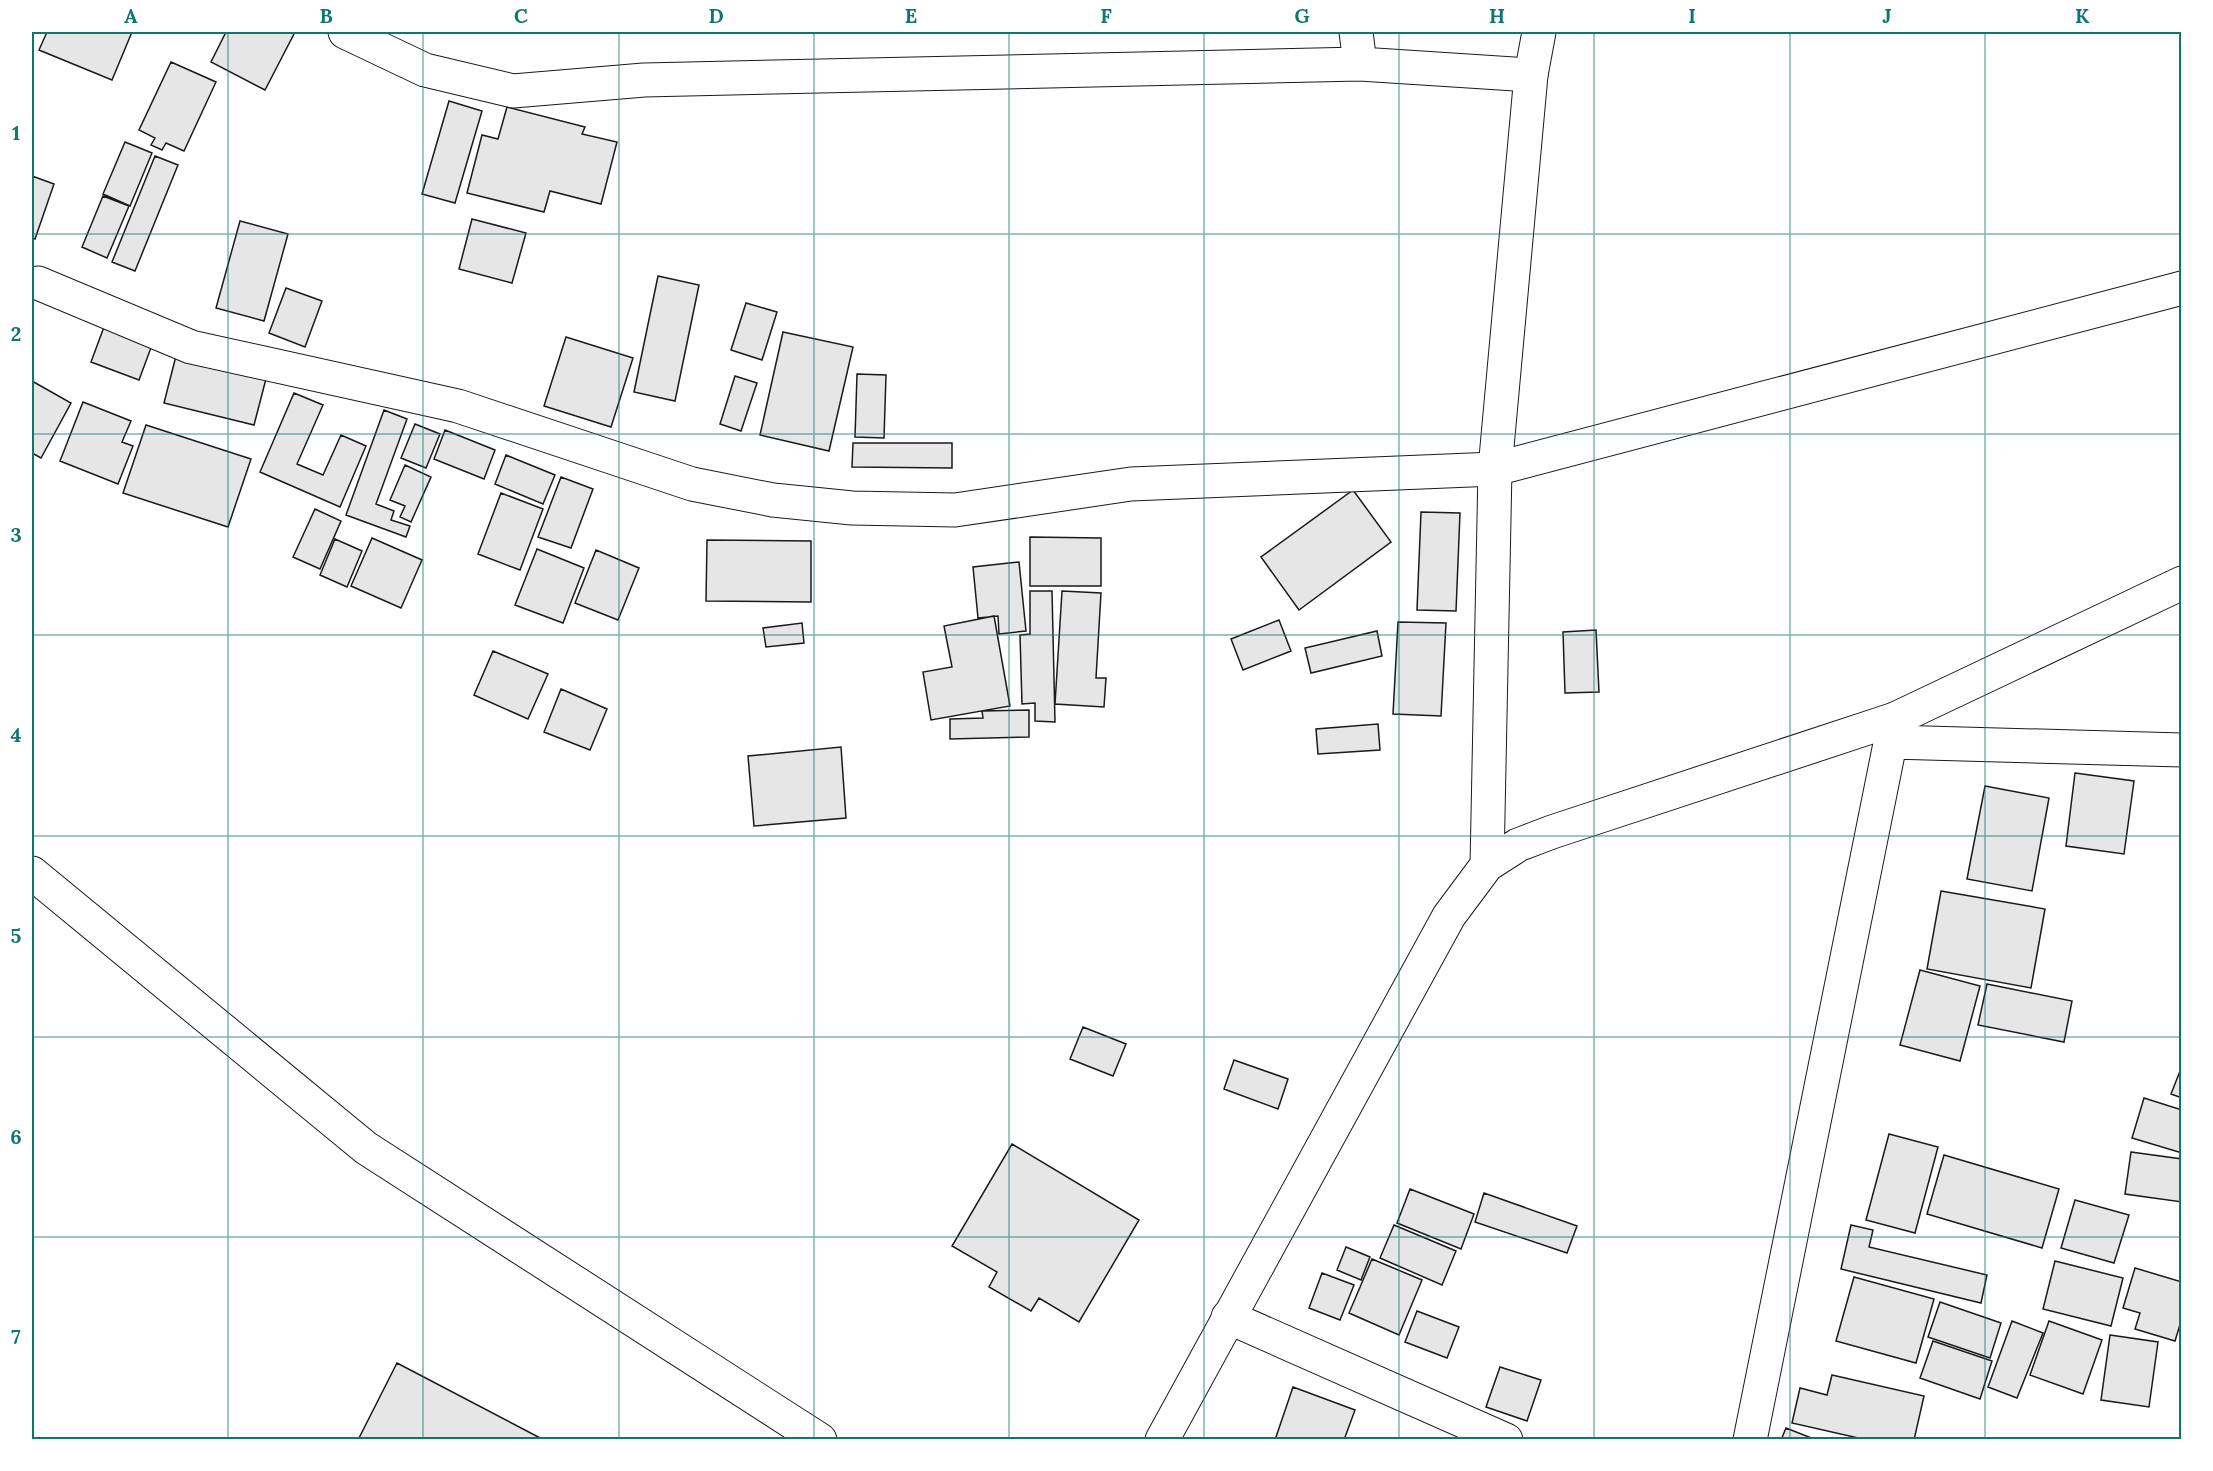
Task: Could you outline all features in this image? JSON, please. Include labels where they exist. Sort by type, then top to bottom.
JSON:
[{"type":"street","points":[[345,32],[425,70],[513,91],[644,80],[1360,64],[1531,75]]},
{"type":"street","points":[[1356,32],[1360,64]]},
{"type":"street","points":[[1487,865],[1495,469],[1531,75],[1539,32]]},
{"type":"street","points":[[38,283],[191,347],[458,406],[692,484],[773,500],[852,508],[955,510],[1131,484],[1495,469],[2181,288]]},
{"type":"street","points":[[1162,1440],[1449,916],[1487,865],[1518,845],[1552,832],[1893,731],[2181,583]]},
{"type":"street","points":[[1893,731],[2181,750]]},
{"type":"street","points":[[1750,1440],[1893,731]]},
{"type":"street","points":[[32,873],[366,1148],[820,1440]]},
{"type":"street","points":[[1228,1317],[1506,1440]]},
{"type":"building","points":[[47,32],[132,32],[112,80],[39,50]]},
{"type":"building","points":[[226,32],[295,32],[265,90],[211,62]]},
{"type":"building","points":[[171,62],[216,82],[184,151],[166,143],[162,150],[151,145],[155,138],[139,130]]},
{"type":"building","points":[[449,101],[482,111],[455,203],[422,194]]},
{"type":"building","points":[[507,107],[585,127],[582,134],[617,142],[601,204],[550,191],[544,212],[467,193],[482,135],[498,139]]},
{"type":"building","points":[[125,142],[152,153],[130,206],[103,194]]},
{"type":"building","points":[[155,156],[178,165],[135,271],[112,262]]},
{"type":"building","points":[[32,176],[54,184],[35,239],[32,238]]},
{"type":"building","points":[[103,196],[129,206],[107,258],[82,247]]},
{"type":"building","points":[[472,219],[526,233],[512,283],[459,269]]},
{"type":"building","points":[[240,221],[288,234],[264,321],[216,308]]},
{"type":"building","points":[[658,276],[699,285],[675,401],[634,392]]},
{"type":"building","points":[[286,288],[322,301],[305,347],[269,333]]},
{"type":"building","points":[[746,303],[777,312],[762,360],[731,350]]},
{"type":"building","points":[[104,327],[152,345],[139,380],[91,362]]},
{"type":"building","points":[[783,332],[853,347],[829,451],[760,435]]},
{"type":"building","points":[[566,337],[633,358],[611,427],[544,406]]},
{"type":"building","points":[[177,352],[267,375],[254,425],[164,403]]},
{"type":"building","points":[[857,374],[886,375],[884,438],[855,437]]},
{"type":"building","points":[[735,376],[757,383],[741,431],[720,424]]},
{"type":"building","points":[[32,381],[71,403],[41,458],[32,453]]},
{"type":"building","points":[[294,393],[323,405],[297,464],[323,475],[341,435],[366,446],[340,507],[260,472]]},
{"type":"building","points":[[83,402],[131,421],[122,442],[133,446],[118,484],[60,461]]},
{"type":"building","points":[[384,410],[407,419],[376,504],[394,511],[391,520],[410,526],[406,537],[346,515]]},
{"type":"building","points":[[415,424],[440,434],[426,468],[401,458]]},
{"type":"building","points":[[146,425],[251,459],[228,527],[123,493]]},
{"type":"building","points":[[445,430],[495,450],[484,479],[434,459]]},
{"type":"building","points":[[853,443],[952,443],[952,468],[852,467]]},
{"type":"building","points":[[506,455],[555,475],[543,504],[495,484]]},
{"type":"building","points":[[405,465],[431,477],[411,522],[400,517],[405,506],[390,500]]},
{"type":"building","points":[[561,477],[593,489],[571,548],[538,537]]},
{"type":"building","points":[[1353,490],[1391,542],[1299,610],[1261,557]]},
{"type":"building","points":[[501,493],[543,509],[520,570],[478,554]]},
{"type":"building","points":[[315,509],[341,521],[320,569],[293,557]]},
{"type":"building","points":[[1421,512],[1460,513],[1456,611],[1417,610]]},
{"type":"building","points":[[1030,537],[1101,538],[1101,586],[1030,586]]},
{"type":"building","points":[[372,538],[422,560],[401,608],[351,586]]},
{"type":"building","points":[[335,539],[362,551],[347,587],[320,575]]},
{"type":"building","points":[[707,540],[811,541],[811,602],[706,601]]},
{"type":"building","points":[[537,549],[584,568],[563,623],[515,605]]},
{"type":"building","points":[[596,550],[639,568],[618,620],[575,603]]},
{"type":"building","points":[[1019,562],[1026,631],[999,634],[998,616],[978,618],[973,567]]},
{"type":"building","points":[[1030,591],[1052,591],[1055,722],[1035,721],[1035,703],[1022,704],[1020,635],[1030,634]]},
{"type":"building","points":[[1062,591],[1101,593],[1096,678],[1106,678],[1104,707],[1055,704]]},
{"type":"building","points":[[994,616],[1010,706],[931,720],[923,672],[952,667],[944,626]]},
{"type":"building","points":[[1279,620],[1291,651],[1243,670],[1231,639]]},
{"type":"building","points":[[1398,622],[1446,623],[1441,716],[1393,714]]},
{"type":"building","points":[[802,623],[804,643],[766,647],[763,628]]},
{"type":"building","points":[[1596,630],[1599,692],[1565,693],[1563,632]]},
{"type":"building","points":[[1377,631],[1382,656],[1311,673],[1305,648]]},
{"type":"building","points":[[493,651],[548,674],[528,719],[474,695]]},
{"type":"building","points":[[561,689],[607,709],[590,750],[544,732]]},
{"type":"building","points":[[1029,710],[1029,737],[950,739],[950,719],[983,718],[982,711]]},
{"type":"building","points":[[1378,724],[1380,750],[1318,754],[1316,729]]},
{"type":"building","points":[[841,747],[846,818],[754,826],[748,756]]},
{"type":"building","points":[[2075,773],[2134,781],[2124,854],[2066,846]]},
{"type":"building","points":[[1985,786],[2049,798],[2032,891],[1967,879]]},
{"type":"building","points":[[1941,891],[2045,909],[2031,988],[1927,969]]},
{"type":"building","points":[[1920,970],[1980,986],[1960,1061],[1900,1045]]},
{"type":"building","points":[[1987,984],[2072,1001],[2064,1042],[1978,1025]]},
{"type":"building","points":[[1083,1027],[1126,1044],[1113,1076],[1070,1059]]},
{"type":"building","points":[[1234,1060],[1288,1079],[1278,1109],[1224,1089]]},
{"type":"building","points":[[2182,1066],[2182,1098],[2171,1094]]},
{"type":"building","points":[[2144,1098],[2182,1110],[2182,1153],[2132,1138]]},
{"type":"building","points":[[1889,1134],[1938,1147],[1915,1233],[1866,1220]]},
{"type":"building","points":[[1012,1144],[1139,1220],[1079,1322],[1039,1298],[1031,1311],[989,1287],[997,1272],[952,1246]]},
{"type":"building","points":[[2131,1152],[2182,1159],[2182,1202],[2125,1194]]},
{"type":"building","points":[[1944,1155],[2059,1189],[2042,1248],[1927,1214]]},
{"type":"building","points":[[1410,1189],[1474,1214],[1461,1249],[1397,1223]]},
{"type":"building","points":[[1484,1193],[1577,1226],[1567,1253],[1475,1222]]},
{"type":"building","points":[[2075,1200],[2129,1215],[2114,1263],[2061,1248]]},
{"type":"building","points":[[1394,1225],[1456,1251],[1442,1285],[1380,1258]]},
{"type":"building","points":[[1851,1225],[1873,1230],[1869,1247],[1987,1275],[1981,1303],[1841,1269]]},
{"type":"building","points":[[1346,1247],[1370,1257],[1361,1280],[1337,1270]]},
{"type":"building","points":[[1372,1259],[1422,1280],[1399,1335],[1349,1313]]},
{"type":"building","points":[[2055,1261],[2123,1278],[2111,1326],[2043,1309]]},
{"type":"building","points":[[2135,1268],[2182,1282],[2182,1318],[2175,1341],[2135,1329],[2140,1313],[2123,1308]]},
{"type":"building","points":[[1322,1273],[1354,1285],[1340,1320],[1309,1308]]},
{"type":"building","points":[[1854,1277],[1934,1299],[1916,1363],[1836,1341]]},
{"type":"building","points":[[1940,1302],[2001,1323],[1990,1358],[1928,1337]]},
{"type":"building","points":[[1417,1311],[1459,1327],[1447,1358],[1405,1342]]},
{"type":"building","points":[[2012,1321],[2043,1333],[2017,1398],[1988,1387]]},
{"type":"building","points":[[2049,1321],[2102,1340],[2083,1394],[2030,1375]]},
{"type":"building","points":[[2110,1335],[2158,1342],[2149,1407],[2101,1400]]},
{"type":"building","points":[[1933,1341],[1992,1361],[1980,1399],[1920,1378]]},
{"type":"building","points":[[397,1363],[544,1440],[358,1440]]},
{"type":"building","points":[[1500,1367],[1541,1380],[1527,1421],[1486,1407]]},
{"type":"building","points":[[1832,1375],[1924,1396],[1914,1440],[1867,1440],[1792,1423],[1800,1388],[1827,1395]]},
{"type":"building","points":[[1293,1387],[1355,1410],[1344,1440],[1275,1440]]},
{"type":"building","points":[[1786,1428],[1814,1439],[1814,1440],[1781,1440]]}]
